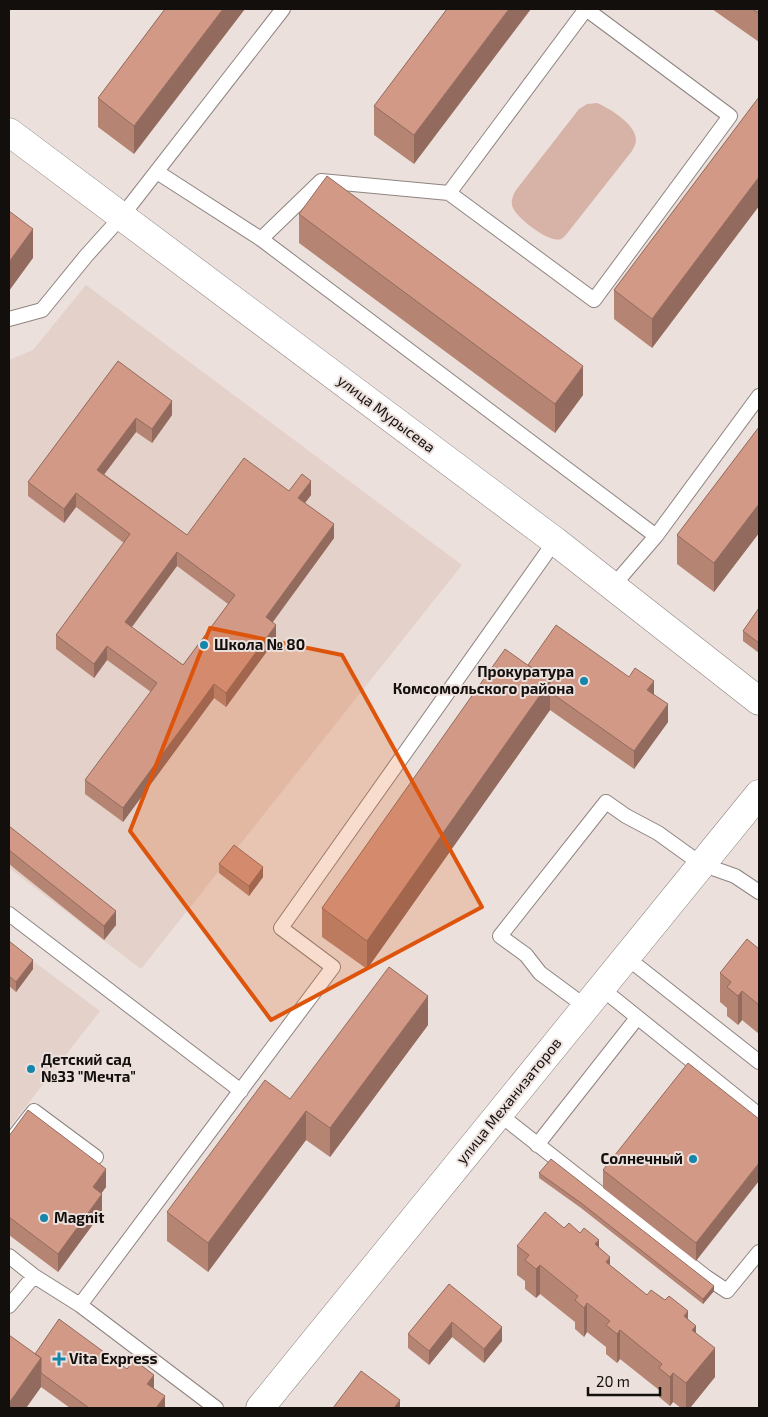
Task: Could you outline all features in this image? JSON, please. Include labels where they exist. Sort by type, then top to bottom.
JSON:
[{"type":"street","name":"улица Мурысева","points":[[9,132],[555,541],[759,701]]},
{"type":"street","name":"улица Механизаторов","points":[[260,1408],[759,794]]},
{"type":"lane","points":[[9,319],[42,310],[122,216],[283,9]]},
{"type":"lane","points":[[261,239],[321,180],[449,193],[594,300],[730,116],[586,9],[449,193]]},
{"type":"lane","points":[[157,172],[261,239],[656,536]]},
{"type":"lane","points":[[613,586],[656,536],[759,396]]},
{"type":"lane","points":[[80,1305],[333,967],[281,928],[555,541]]},
{"type":"lane","points":[[759,892],[735,876],[701,864],[658,833],[626,816],[606,802],[500,936],[526,954],[540,973],[637,1018],[759,1115]]},
{"type":"lane","points":[[9,914],[241,1091]]},
{"type":"lane","points":[[626,957],[759,1062]]},
{"type":"lane","points":[[537,1145],[637,1018]]},
{"type":"lane","points":[[9,1143],[34,1111],[96,1157]]},
{"type":"lane","points":[[499,1114],[706,1277],[727,1291],[759,1252]]},
{"type":"lane","points":[[9,1256],[34,1276],[80,1305],[216,1408]]},
{"type":"lane","points":[[9,1306],[34,1276]]},
{"type":"highlighted area","points":[[210,628],[342,655],[482,907],[271,1020],[130,831]]},
{"type":"shaded area","points":[[597,103],[621,117],[632,128],[635,134],[635,144],[632,151],[564,237],[556,240],[549,238],[521,218],[512,206],[513,196],[579,109],[587,104]]},
{"type":"shaded area","name":"Школа № 80","points":[[86,285],[462,565],[141,969],[9,868],[9,360],[33,350]]},
{"type":"shaded area","name":"Детский сад №33 \"Мечта\"","points":[[9,943],[100,1011],[9,1128]]},
{"type":"building","points":[[165,9],[223,9],[134,126],[98,98]]},
{"type":"building","points":[[447,9],[509,9],[414,135],[374,106]]},
{"type":"building","points":[[759,97],[759,177],[652,319],[614,290]]},
{"type":"building","points":[[327,176],[583,366],[555,404],[299,214]]},
{"type":"building","points":[[9,211],[33,229],[9,262]]},
{"type":"building","points":[[118,361],[172,401],[152,429],[136,418],[97,470],[187,535],[244,458],[289,491],[302,474],[311,481],[298,498],[334,524],[266,617],[276,625],[226,693],[214,684],[123,808],[85,780],[157,683],[107,646],[94,664],[56,635],[130,534],[76,493],[64,509],[28,482]],"holes":[[[177,552],[235,595],[183,665],[125,622]]]},
{"type":"building","points":[[759,427],[759,504],[714,563],[677,535]]},
{"type":"building","points":[[759,608],[759,643],[743,631]]},
{"type":"building","points":[[556,625],[629,677],[635,668],[654,681],[647,690],[668,704],[634,751],[550,692],[550,681],[528,665]]},
{"type":"building","points":[[505,649],[550,681],[367,941],[322,908]]},
{"type":"building","points":[[9,826],[116,911],[104,926],[9,850]]},
{"type":"building","points":[[234,845],[263,867],[249,886],[219,864]]},
{"type":"building","points":[[747,939],[759,949],[759,1005],[742,991],[738,996],[727,987],[731,982],[720,973]]},
{"type":"building","points":[[9,941],[33,960],[16,982],[9,976]]},
{"type":"building","points":[[389,967],[428,996],[330,1128],[306,1111],[208,1243],[167,1212],[265,1080],[290,1099]]},
{"type":"building","name":"Солнечный","points":[[688,1063],[759,1119],[759,1163],[696,1243],[603,1170]]},
{"type":"building","points":[[28,1110],[106,1169],[93,1187],[102,1194],[58,1254],[9,1217],[9,1136]]},
{"type":"building","points":[[551,1159],[714,1286],[703,1299],[581,1203],[539,1173]]},
{"type":"building","points":[[545,1212],[564,1228],[569,1223],[580,1233],[584,1228],[599,1240],[595,1244],[610,1257],[606,1262],[647,1295],[651,1290],[665,1300],[669,1296],[688,1311],[684,1316],[696,1326],[692,1330],[715,1348],[686,1383],[673,1373],[670,1377],[659,1368],[662,1364],[620,1330],[617,1334],[606,1325],[610,1321],[587,1303],[584,1308],[575,1300],[578,1296],[540,1265],[536,1269],[525,1260],[529,1255],[517,1246]]},
{"type":"building","points":[[449,1284],[502,1327],[484,1349],[452,1322],[429,1351],[408,1334]]},
{"type":"building","points":[[59,1319],[127,1369],[134,1360],[154,1375],[147,1384],[165,1396],[156,1408],[89,1408],[41,1373],[41,1358],[35,1354]]},
{"type":"building","points":[[9,1335],[41,1358],[9,1403]]},
{"type":"building","points":[[361,1371],[400,1400],[394,1408],[333,1408]]},
{"type":"place","name":"Школа № 80","points":[[204,645]]},
{"type":"place","name":"Прокуратура Комсомольского района","points":[[584,681]]},
{"type":"place","name":"Детский сад №33 \"Мечта\"","points":[[31,1069]]},
{"type":"place","name":"Солнечный","points":[[693,1159]]},
{"type":"place","name":"Magnit","points":[[44,1218]]},
{"type":"place","name":"Vita Express","points":[[59,1359]]}]
